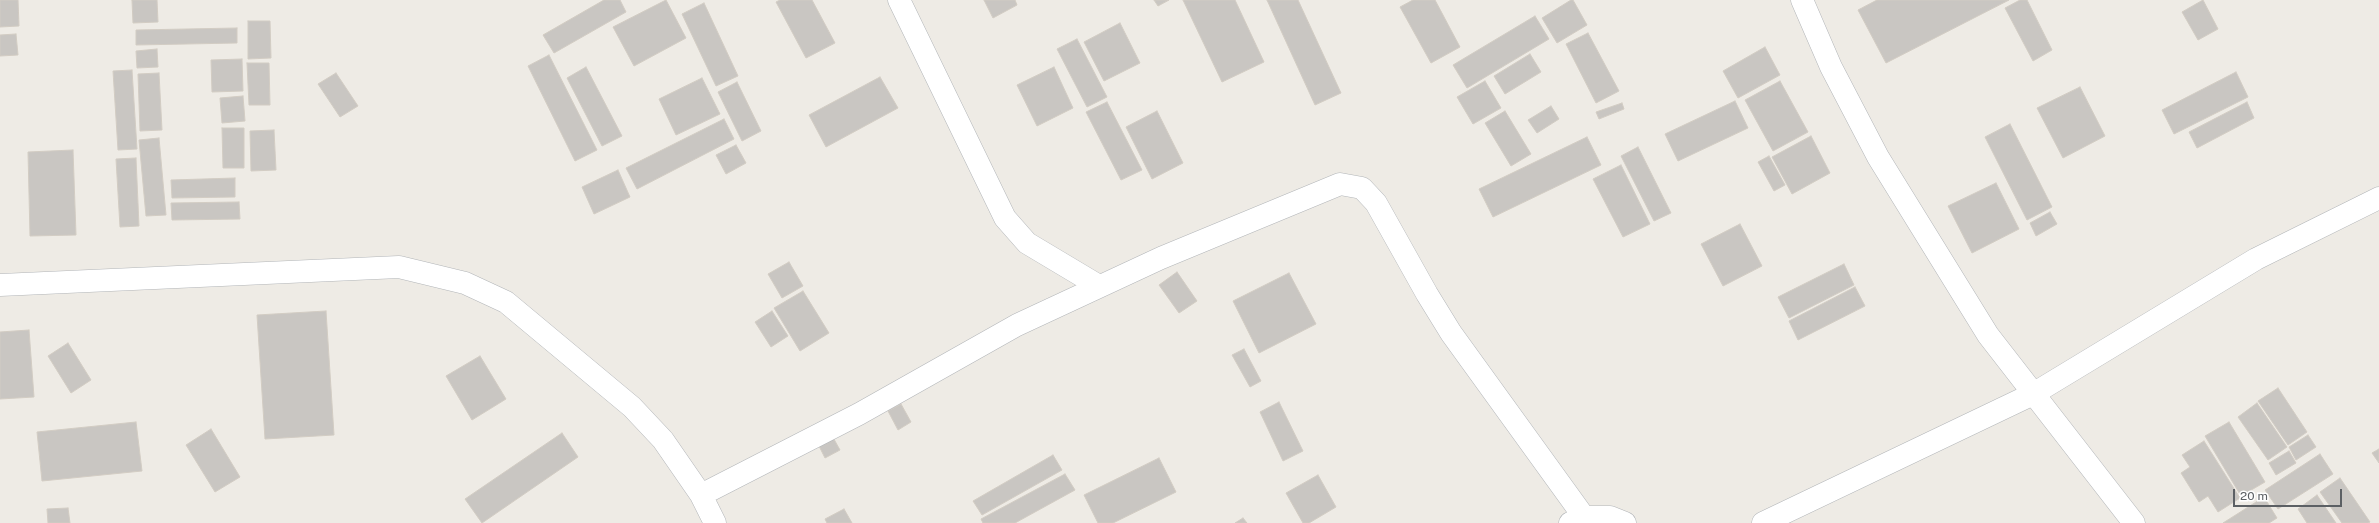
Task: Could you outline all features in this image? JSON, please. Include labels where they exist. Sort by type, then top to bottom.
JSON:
[{"type":"street","points":[[899,0],[1005,218],[1027,243],[1099,286]]},
{"type":"street","points":[[1802,0],[1831,66],[1878,157],[1988,335],[2134,523]]},
{"type":"street","points":[[701,495],[859,414],[1017,325],[1161,258],[1340,184],[1362,188],[1376,203],[1450,333],[1577,520],[1610,517],[1625,523]]},
{"type":"street","points":[[1763,523],[2033,394],[2256,259],[2379,198]]},
{"type":"street","points":[[0,285],[399,267],[464,283],[506,302],[632,407],[663,440],[701,495],[715,523]]},
{"type":"building","points":[[0,0],[18,0],[19,26],[0,27]]},
{"type":"building","points":[[132,0],[157,0],[158,22],[133,23]]},
{"type":"building","points":[[604,0],[620,0],[626,12],[554,53],[543,35]]},
{"type":"building","points":[[666,0],[686,38],[634,66],[613,27]]},
{"type":"building","points":[[780,0],[812,0],[835,43],[806,58],[776,2]]},
{"type":"building","points":[[984,0],[1015,0],[1017,5],[993,18]]},
{"type":"building","points":[[1154,0],[1169,0],[1158,6]]},
{"type":"building","points":[[1183,0],[1235,0],[1264,62],[1222,82]]},
{"type":"building","points":[[1267,0],[1298,0],[1341,93],[1315,105]]},
{"type":"building","points":[[1413,0],[1435,0],[1460,47],[1431,63],[1400,7]]},
{"type":"building","points":[[1573,0],[1587,25],[1557,43],[1542,18]]},
{"type":"building","points":[[1877,0],[2009,0],[1886,63],[1858,10]]},
{"type":"building","points":[[2020,0],[2027,0],[2052,50],[2033,61],[2005,8]]},
{"type":"building","points":[[2203,0],[2218,29],[2198,40],[2182,12]]},
{"type":"building","points":[[704,3],[738,76],[716,86],[682,14]]},
{"type":"building","points":[[1535,16],[1549,39],[1467,88],[1453,65]]},
{"type":"building","points":[[248,21],[270,21],[271,58],[248,59]]},
{"type":"building","points":[[1120,23],[1140,63],[1104,81],[1084,42]]},
{"type":"building","points":[[237,28],[237,43],[136,45],[136,30]]},
{"type":"building","points":[[1588,33],[1619,91],[1596,103],[1566,44]]},
{"type":"building","points":[[16,34],[18,55],[0,56],[0,35]]},
{"type":"building","points":[[1077,39],[1107,97],[1087,107],[1057,49]]},
{"type":"building","points":[[1765,47],[1780,75],[1738,98],[1723,71]]},
{"type":"building","points":[[157,49],[158,67],[137,68],[136,51]]},
{"type":"building","points":[[1530,54],[1541,72],[1505,94],[1494,76]]},
{"type":"building","points":[[549,55],[597,150],[575,161],[528,66]]},
{"type":"building","points":[[242,59],[243,91],[212,92],[211,60]]},
{"type":"building","points":[[247,63],[269,63],[270,105],[249,105]]},
{"type":"building","points":[[586,67],[622,136],[602,146],[567,78]]},
{"type":"building","points":[[1054,67],[1073,108],[1037,126],[1017,85]]},
{"type":"building","points":[[132,70],[137,149],[118,150],[113,71]]},
{"type":"building","points":[[2236,72],[2248,97],[2174,134],[2162,110]]},
{"type":"building","points":[[159,73],[162,130],[140,131],[138,74]]},
{"type":"building","points":[[336,73],[358,106],[340,117],[318,84]]},
{"type":"building","points":[[880,77],[898,108],[826,147],[809,115]]},
{"type":"building","points":[[702,78],[720,114],[676,135],[659,99]]},
{"type":"building","points":[[1485,81],[1501,108],[1473,124],[1457,97]]},
{"type":"building","points":[[1780,81],[1808,132],[1773,151],[1745,100]]},
{"type":"building","points":[[737,82],[761,131],[742,141],[718,92]]},
{"type":"building","points":[[2080,87],[2105,136],[2063,158],[2037,108]]},
{"type":"building","points":[[243,96],[245,121],[222,123],[220,98]]},
{"type":"building","points":[[1735,101],[1748,128],[1678,161],[1665,134]]},
{"type":"building","points":[[1107,102],[1142,170],[1121,180],[1086,112]]},
{"type":"building","points":[[2247,102],[2254,118],[2197,148],[2189,132]]},
{"type":"building","points":[[1622,103],[1624,109],[1599,119],[1596,112]]},
{"type":"building","points":[[1551,106],[1559,119],[1537,133],[1528,120]]},
{"type":"building","points":[[1157,111],[1183,163],[1152,179],[1126,127]]},
{"type":"building","points":[[1505,111],[1531,154],[1511,166],[1485,123]]},
{"type":"building","points":[[724,119],[734,139],[637,189],[626,168]]},
{"type":"building","points":[[2010,124],[2052,207],[2027,220],[1985,137]]},
{"type":"building","points":[[222,128],[244,128],[244,168],[223,168]]},
{"type":"building","points":[[274,130],[276,170],[251,171],[250,131]]},
{"type":"building","points":[[1811,136],[1830,173],[1792,194],[1772,157]]},
{"type":"building","points":[[1587,137],[1601,165],[1493,217],[1479,189]]},
{"type":"building","points":[[159,138],[166,215],[146,216],[139,140]]},
{"type":"building","points":[[736,145],[746,163],[726,174],[716,155]]},
{"type":"building","points":[[1638,147],[1671,213],[1654,221],[1621,156]]},
{"type":"building","points":[[73,150],[76,235],[30,236],[28,152]]},
{"type":"building","points":[[1769,156],[1785,185],[1774,191],[1758,162]]},
{"type":"building","points":[[136,158],[139,226],[120,227],[116,159]]},
{"type":"building","points":[[1621,165],[1650,224],[1623,237],[1593,179]]},
{"type":"building","points":[[618,170],[630,197],[594,214],[582,187]]},
{"type":"building","points":[[235,178],[235,197],[172,198],[171,180]]},
{"type":"building","points":[[1996,183],[2019,229],[1972,253],[1948,206]]},
{"type":"building","points":[[239,202],[240,219],[172,220],[171,203]]},
{"type":"building","points":[[2050,212],[2057,224],[2036,236],[2030,223]]},
{"type":"building","points":[[1740,224],[1762,266],[1723,286],[1701,244]]},
{"type":"building","points":[[789,262],[803,286],[782,298],[768,274]]},
{"type":"building","points":[[1844,264],[1854,285],[1789,318],[1778,297]]},
{"type":"building","points":[[1177,272],[1197,301],[1179,313],[1159,285]]},
{"type":"building","points":[[1289,273],[1316,324],[1259,353],[1233,301]]},
{"type":"building","points":[[1855,287],[1865,306],[1798,340],[1789,321]]},
{"type":"building","points":[[803,291],[829,333],[800,351],[774,308]]},
{"type":"building","points":[[326,311],[334,435],[265,439],[257,315]]},
{"type":"building","points":[[772,311],[788,336],[771,347],[755,322]]},
{"type":"building","points":[[29,330],[34,397],[0,399],[0,332]]},
{"type":"building","points":[[68,343],[91,380],[71,393],[48,356]]},
{"type":"building","points":[[1244,349],[1261,381],[1250,387],[1232,355]]},
{"type":"building","points":[[480,356],[506,399],[472,420],[446,376]]},
{"type":"building","points":[[2278,388],[2307,432],[2288,445],[2258,401]]},
{"type":"building","points":[[1279,402],[1303,451],[1283,461],[1260,412]]},
{"type":"building","points":[[2257,403],[2287,447],[2268,460],[2238,417]]},
{"type":"building","points":[[901,404],[911,422],[898,430],[888,411]]},
{"type":"building","points":[[136,422],[142,471],[42,481],[37,432]]},
{"type":"building","points":[[2229,422],[2265,482],[2241,496],[2205,436]]},
{"type":"building","points":[[211,429],[240,477],[215,492],[186,445]]},
{"type":"building","points":[[830,432],[840,450],[825,458],[816,440]]},
{"type":"building","points":[[562,433],[578,457],[482,523],[465,499]]},
{"type":"building","points":[[2308,435],[2316,447],[2296,460],[2289,447]]},
{"type":"building","points":[[2204,441],[2240,498],[2218,512],[2208,496],[2199,502],[2181,473],[2190,467],[2182,455]]},
{"type":"building","points":[[2379,449],[2379,463],[2372,453]]},
{"type":"building","points":[[2289,451],[2296,463],[2276,475],[2269,463]]},
{"type":"building","points":[[2320,454],[2333,474],[2278,509],[2265,490]]},
{"type":"building","points":[[1053,455],[1062,470],[982,515],[973,501]]},
{"type":"building","points":[[1159,458],[1176,492],[1113,523],[1098,523],[1084,495]]},
{"type":"building","points":[[1065,474],[1075,490],[1015,523],[983,523],[981,519]]},
{"type":"building","points":[[1318,475],[1336,507],[1309,523],[1303,523],[1286,493]]},
{"type":"building","points":[[2340,478],[2370,522],[2342,523],[2320,492]]},
{"type":"building","points":[[2317,495],[2336,523],[2307,523],[2298,509]]},
{"type":"building","points":[[2264,497],[2277,518],[2269,523],[2223,523]]},
{"type":"building","points":[[68,508],[70,523],[48,523],[47,509]]},
{"type":"building","points":[[844,509],[852,523],[827,523],[825,519]]},
{"type":"building","points":[[1243,518],[1247,523],[1235,523]]}]
